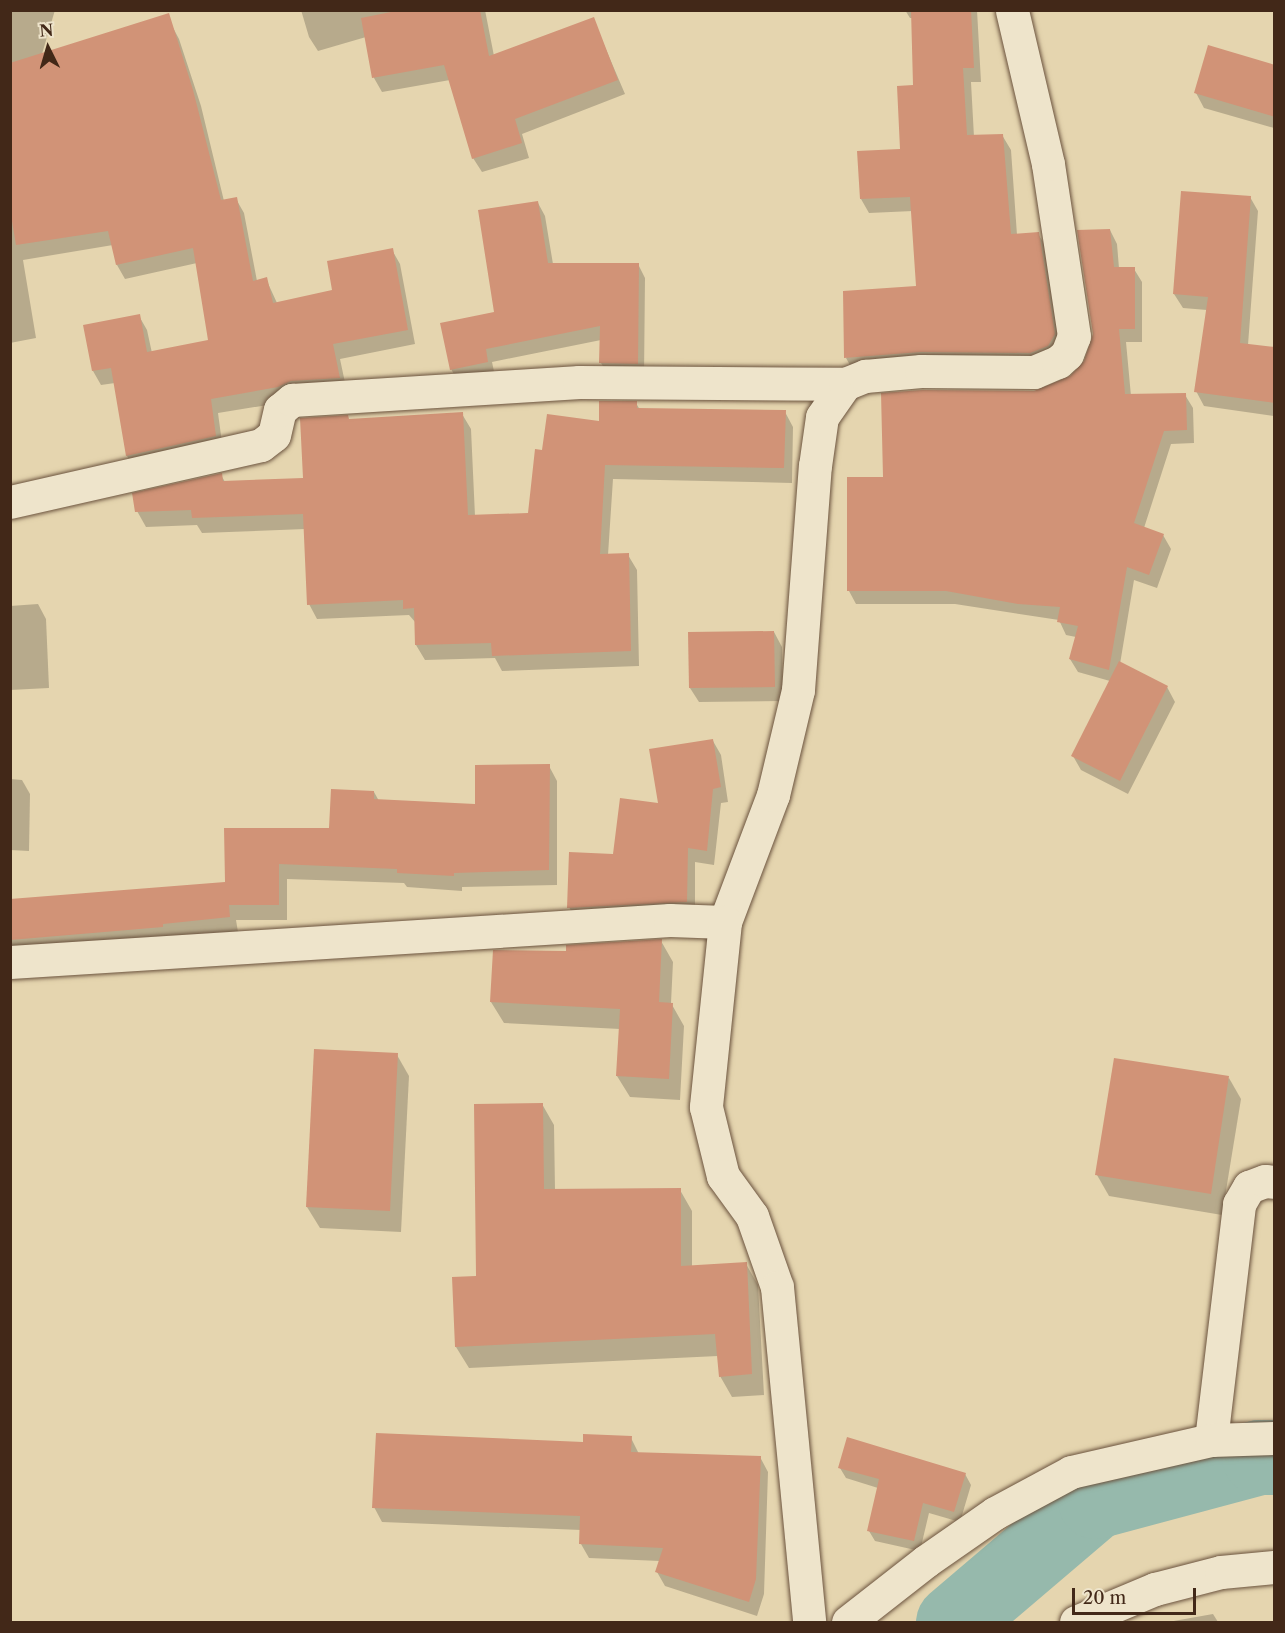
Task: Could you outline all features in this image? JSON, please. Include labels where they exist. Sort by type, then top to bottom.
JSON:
[{"type":"street","points":[[10,502],[261,445],[273,435],[280,410],[292,400],[579,382],[845,384],[865,376],[921,371],[1034,372],[1058,362],[1067,354],[1074,336],[1048,164],[1012,10]]},
{"type":"street","points":[[809,1623],[777,1287],[752,1216],[723,1176],[705,1107],[725,922],[773,795],[798,690],[822,417],[845,384]]},
{"type":"street","points":[[10,962],[670,920],[725,922]]},
{"type":"street","points":[[1211,1440],[1239,1204],[1249,1187],[1265,1181],[1275,1182]]},
{"type":"street","points":[[848,1623],[926,1561],[995,1513],[1071,1472],[1211,1440],[1275,1438]]},
{"type":"street","points":[[1076,1623],[1155,1589],[1221,1572],[1275,1567]]},
{"type":"building","points":[[401,10],[480,10],[489,56],[594,17],[618,80],[515,119],[522,143],[472,159],[444,65],[372,78],[361,18]]},
{"type":"building","points":[[911,10],[971,10],[974,68],[963,68],[967,135],[1003,134],[1011,234],[1039,232],[1055,334],[1048,346],[1030,353],[921,352],[844,358],[843,291],[916,286],[910,197],[860,199],[857,151],[900,149],[897,86],[913,85]]},
{"type":"building","points":[[169,13],[193,90],[221,200],[237,197],[253,281],[267,277],[273,303],[332,290],[327,261],[393,248],[408,330],[333,344],[340,378],[291,381],[278,387],[211,399],[216,436],[126,456],[111,368],[92,371],[83,325],[140,314],[147,352],[208,340],[193,248],[116,265],[108,231],[16,245],[10,209],[10,63]]},
{"type":"building","points":[[1208,45],[1275,65],[1275,117],[1194,93]]},
{"type":"building","points":[[1181,191],[1251,196],[1240,343],[1275,347],[1275,403],[1194,392],[1208,297],[1173,294]]},
{"type":"building","points":[[538,201],[548,263],[639,263],[638,364],[599,363],[600,326],[486,349],[488,362],[450,370],[440,323],[494,312],[478,210]]},
{"type":"building","points":[[1110,229],[1114,267],[1135,267],[1135,329],[1119,329],[1125,394],[1186,393],[1187,430],[1164,431],[1134,523],[1164,534],[1149,575],[1127,567],[1109,670],[1069,659],[1078,626],[1057,622],[1060,607],[1018,604],[946,591],[847,591],[847,477],[883,477],[881,393],[922,390],[1034,391],[1070,376],[1084,361],[1093,334],[1077,230]]},
{"type":"building","points":[[599,401],[637,401],[637,408],[786,410],[784,468],[605,465],[600,554],[629,553],[631,651],[492,656],[491,643],[415,645],[414,608],[403,609],[403,600],[307,605],[303,514],[192,518],[191,510],[135,512],[132,493],[222,473],[223,481],[303,478],[300,418],[348,415],[349,419],[463,412],[468,515],[528,513],[535,449],[542,450],[547,414],[599,421]]},
{"type":"building","points":[[774,631],[775,687],[689,688],[688,632]]},
{"type":"building","points":[[1119,661],[1168,686],[1120,781],[1071,756]]},
{"type":"building","points":[[713,739],[721,787],[713,789],[707,851],[688,848],[687,902],[567,908],[569,852],[613,854],[620,798],[658,803],[649,749]]},
{"type":"building","points":[[550,764],[549,870],[454,873],[454,876],[397,873],[397,869],[279,864],[279,905],[229,905],[230,917],[163,924],[163,927],[10,940],[10,899],[225,882],[224,828],[329,828],[331,789],[374,791],[374,799],[475,804],[475,765]]},
{"type":"building","points":[[662,939],[659,1002],[673,1003],[669,1079],[616,1076],[620,1009],[490,1002],[493,950],[566,951],[566,945]]},
{"type":"building","points":[[314,1049],[398,1053],[390,1211],[306,1207]]},
{"type":"building","points":[[1114,1058],[1229,1076],[1211,1194],[1095,1175]]},
{"type":"building","points":[[543,1103],[544,1189],[681,1188],[681,1266],[747,1262],[752,1374],[719,1377],[715,1334],[455,1347],[452,1277],[476,1276],[474,1104]]},
{"type":"building","points":[[376,1433],[583,1442],[583,1434],[632,1436],[631,1452],[761,1456],[756,1579],[749,1602],[655,1572],[663,1548],[579,1544],[580,1516],[372,1508]]},
{"type":"building","points":[[847,1437],[966,1473],[954,1512],[923,1503],[914,1541],[867,1531],[879,1479],[838,1468]]},
{"type":"waterway","points":[[953,1622],[1095,1501],[1259,1457],[1274,1457]]}]
